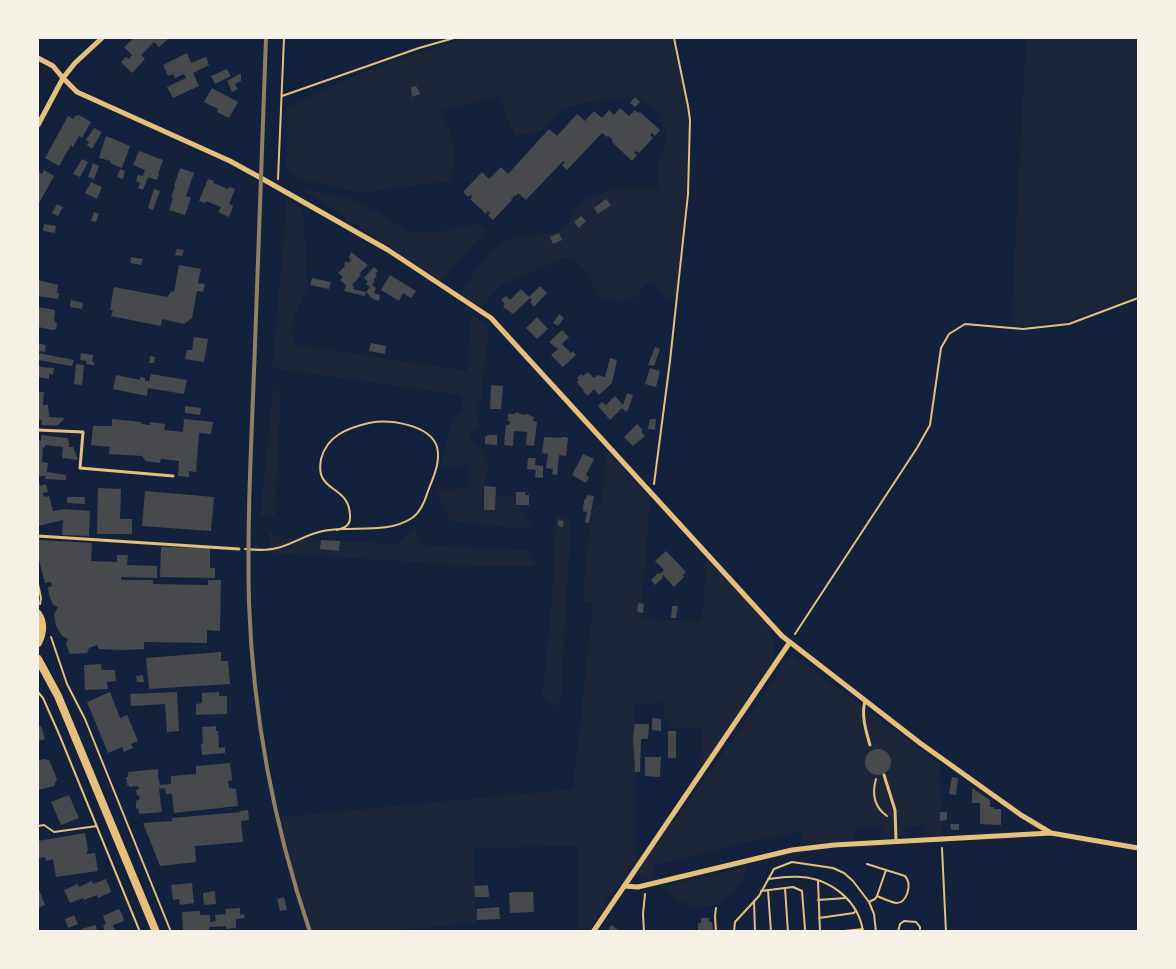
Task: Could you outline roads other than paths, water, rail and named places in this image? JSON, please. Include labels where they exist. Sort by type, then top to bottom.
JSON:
[{"type":"main road","points":[[38,614],[42,626],[38,643]]},
{"type":"main road","points":[[38,658],[58,696],[156,932]]},
{"type":"street","points":[[38,125],[63,78],[75,63],[102,38]]},
{"type":"street","points":[[38,58],[53,66],[77,92],[230,161],[388,250],[491,318],[775,629],[790,642],[920,743],[1021,815],[1051,833],[1138,848]]},
{"type":"street","points":[[593,932],[790,642]]},
{"type":"street","points":[[624,886],[638,887],[792,850],[834,845],[1051,833]]},
{"type":"lane","points":[[38,430],[83,432],[80,468],[172,476]]},
{"type":"lane","points":[[38,536],[239,549]]},
{"type":"lane","points":[[865,701],[865,727],[870,745]]},
{"type":"lane","points":[[884,775],[895,810],[896,842]]},
{"type":"railway","points":[[266,38],[250,488],[251,645],[261,728],[276,811],[310,932]]}]
